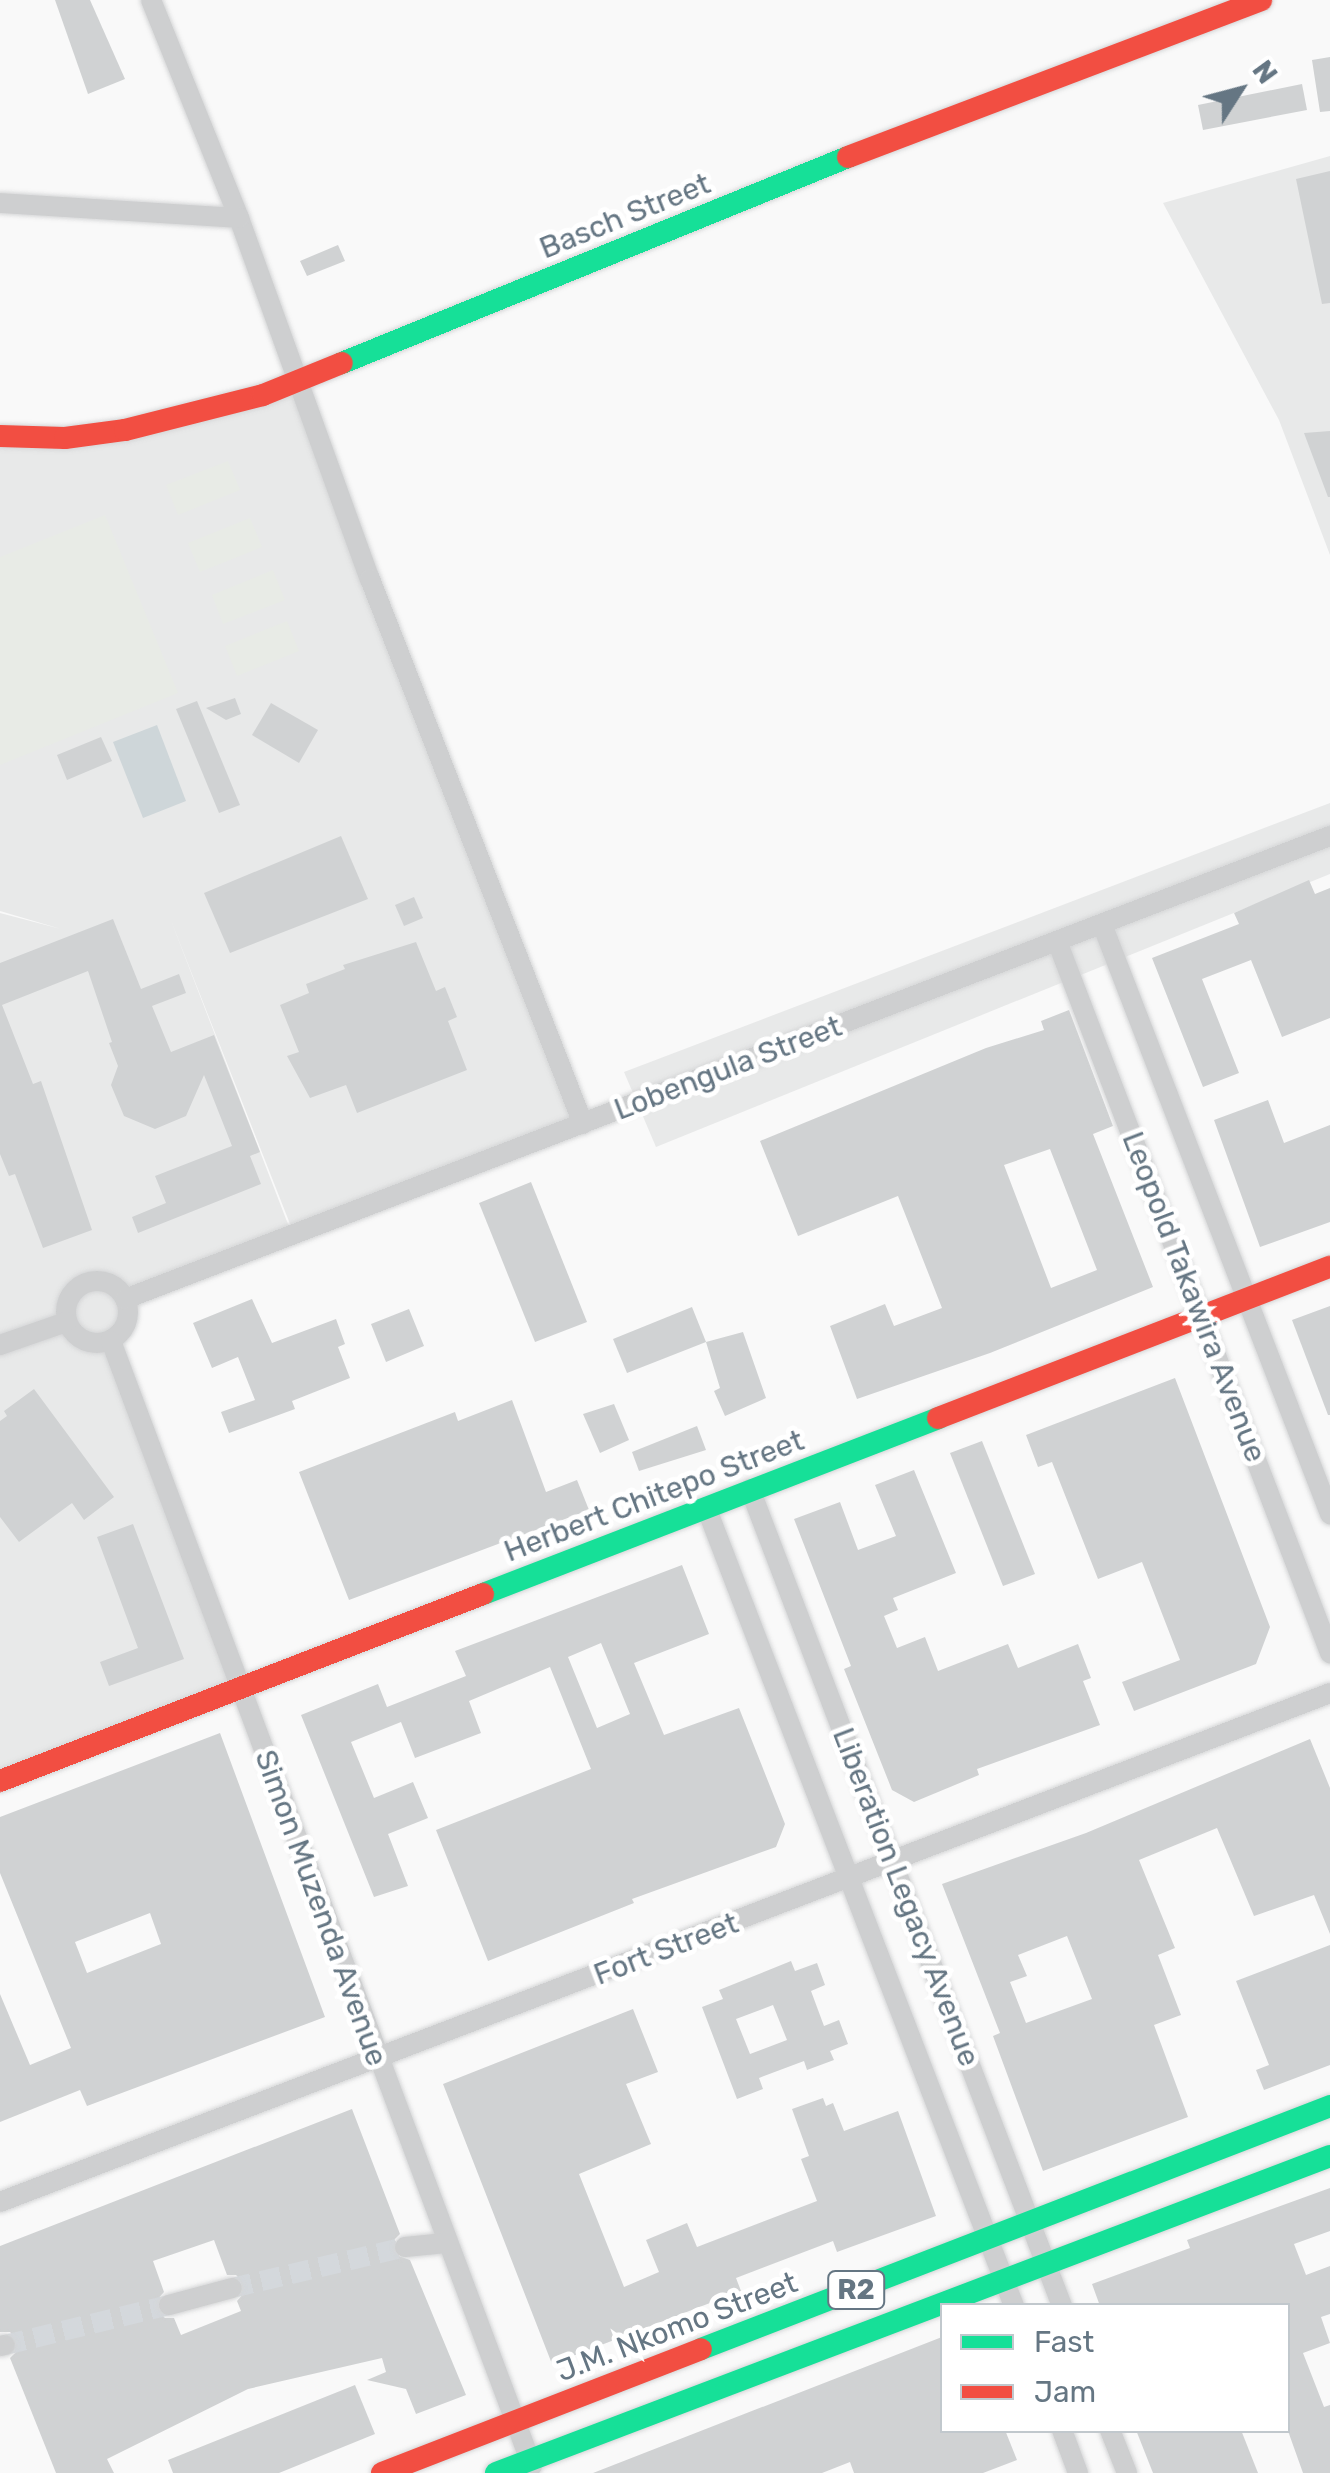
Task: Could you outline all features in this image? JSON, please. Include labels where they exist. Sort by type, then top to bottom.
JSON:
[{"type":"main road","name":"Basch Street","points":[[0,436],[65,438],[124,430],[263,395],[985,102],[1262,0]]},
{"type":"main road","name":"Herbert Chitepo Street","points":[[0,1782],[1330,1267]]},
{"type":"main road","name":"J.M. Nkomo Street","points":[[382,2473],[1330,2106]]},
{"type":"main road","name":"R2","points":[[946,2303],[1330,2156]]},
{"type":"main road","name":"R2","points":[[496,2473],[532,2466],[940,2305]]},
{"type":"street","points":[[151,0],[239,218],[296,382],[583,1124]]},
{"type":"street","points":[[0,204],[239,218]]},
{"type":"street","name":"Lobengula Street","points":[[125,1299],[1330,836]]},
{"type":"street","name":"Leopold Takawira Avenue","points":[[1102,924],[1330,1514]]},
{"type":"street","name":"Leopold Takawira Avenue","points":[[1057,941],[1330,1654]]},
{"type":"street","points":[[105,1282],[125,1299],[126,1323],[111,1341],[84,1342],[66,1322],[65,1308],[79,1286],[105,1282]]},
{"type":"street","points":[[0,1344],[66,1322]]},
{"type":"street","name":"Simon Muzenda Avenue","points":[[111,1341],[532,2466]]},
{"type":"street","name":"Liberation Legacy Avenue","points":[[750,1489],[1061,2303]]},
{"type":"street","name":"Liberation Legacy Avenue","points":[[706,1507],[1013,2303]]},
{"type":"street","name":"Fort Street","points":[[0,2202],[1330,1693]]},
{"type":"street","points":[[405,2247],[446,2244]]},
{"type":"street","points":[[169,2305],[232,2288]]},
{"type":"street","points":[[1063,2433],[1078,2473]]},
{"type":"street","points":[[1111,2433],[1126,2473]]},
{"type":"shaded area","points":[[1330,156],[1330,555],[1279,420],[1163,203]]},
{"type":"shaded area","points":[[293,391],[576,1122],[292,1229],[170,918],[291,1232],[123,1302],[124,1322],[107,1338],[236,1692],[0,1780],[0,913],[61,929],[0,911],[0,439]]},
{"type":"shaded area","points":[[228,461],[240,490],[178,515],[166,485]]},
{"type":"shaded area","points":[[105,515],[178,693],[0,765],[0,557]]},
{"type":"shaded area","points":[[250,518],[262,547],[200,572],[188,543]]},
{"type":"shaded area","points":[[273,570],[285,600],[223,624],[212,595]]},
{"type":"shaded area","points":[[287,621],[299,651],[237,676],[225,646]]},
{"type":"shaded area","points":[[157,725],[186,801],[143,818],[113,742]]},
{"type":"shaded area","points":[[1330,803],[1330,874],[656,1147],[624,1072]]},
{"type":"building","points":[[55,0],[90,0],[125,79],[88,94]]},
{"type":"building","points":[[1330,57],[1330,111],[1320,112],[1312,60]]},
{"type":"building","points":[[1302,84],[1307,110],[1203,130],[1198,105]]},
{"type":"building","points":[[1330,171],[1330,303],[1322,304],[1296,179]]},
{"type":"building","points":[[338,245],[345,261],[307,276],[300,261]]},
{"type":"building","points":[[1330,431],[1330,497],[1328,497],[1304,433]]},
{"type":"building","points":[[235,698],[241,714],[226,720],[206,708]]},
{"type":"building","points":[[197,701],[240,805],[219,813],[176,709]]},
{"type":"building","points":[[271,703],[318,730],[299,763],[252,735]]},
{"type":"building","points":[[101,737],[112,761],[67,780],[57,755]]},
{"type":"building","points":[[341,836],[368,899],[230,953],[204,893]]},
{"type":"building","points":[[1309,880],[1315,894],[1330,888],[1330,1018],[1282,1037],[1251,960],[1202,979],[1239,1073],[1203,1087],[1152,958],[1239,924],[1234,913]]},
{"type":"building","points":[[414,897],[423,918],[404,926],[395,905]]},
{"type":"building","points":[[113,919],[141,989],[179,974],[186,993],[152,1006],[171,1052],[214,1035],[260,1152],[250,1156],[261,1184],[138,1233],[132,1217],[166,1203],[155,1176],[232,1146],[204,1075],[186,1116],[155,1129],[124,1116],[111,1085],[118,1066],[88,971],[2,1005],[33,1084],[41,1081],[92,1230],[43,1248],[15,1174],[9,1176],[0,1154],[0,963]]},
{"type":"building","points":[[416,942],[436,991],[445,987],[457,1017],[448,1021],[467,1070],[357,1113],[346,1085],[310,1098],[287,1056],[299,1052],[280,1005],[309,993],[306,984],[345,969],[343,965]]},
{"type":"building","points":[[1069,1010],[1113,1126],[1093,1134],[1153,1287],[990,1353],[857,1399],[830,1326],[885,1304],[894,1326],[942,1308],[898,1196],[798,1236],[760,1141],[986,1048],[1044,1030],[1041,1021]],"holes":[[[1050,1149],[1097,1270],[1051,1288],[1004,1165]]]},
{"type":"building","points":[[1268,1100],[1284,1143],[1330,1125],[1330,1222],[1260,1247],[1214,1120]]},
{"type":"building","points":[[531,1182],[587,1322],[535,1342],[479,1203]]},
{"type":"building","points":[[252,1299],[272,1343],[336,1319],[345,1344],[338,1347],[350,1378],[292,1401],[295,1409],[229,1433],[221,1412],[255,1400],[238,1357],[212,1368],[193,1323]]},
{"type":"building","points":[[1330,1306],[1330,1415],[1328,1415],[1292,1320]]},
{"type":"building","points":[[692,1307],[706,1342],[627,1373],[613,1339]]},
{"type":"building","points":[[409,1309],[424,1346],[386,1362],[371,1324]]},
{"type":"building","points":[[743,1332],[766,1398],[725,1416],[714,1391],[720,1388],[706,1342]]},
{"type":"building","points":[[1175,1378],[1270,1627],[1256,1664],[1134,1711],[1122,1682],[1180,1660],[1142,1562],[1098,1579],[1052,1462],[1038,1467],[1026,1435]]},
{"type":"building","points":[[34,1389],[114,1497],[84,1520],[72,1503],[19,1542],[0,1517],[0,1421],[7,1416],[4,1411]]},
{"type":"building","points":[[512,1400],[546,1492],[577,1480],[589,1510],[349,1600],[299,1472],[455,1412],[458,1421]]},
{"type":"building","points":[[614,1404],[629,1440],[600,1453],[583,1414]]},
{"type":"building","points":[[697,1426],[706,1450],[639,1471],[632,1452]]},
{"type":"building","points":[[982,1441],[1035,1574],[1003,1586],[950,1453]]},
{"type":"building","points":[[914,1470],[956,1573],[893,1598],[898,1610],[884,1616],[897,1648],[925,1637],[938,1671],[1008,1644],[1018,1668],[1078,1644],[1091,1678],[1083,1681],[1100,1725],[977,1769],[979,1775],[914,1802],[892,1790],[844,1669],[851,1666],[794,1519],[840,1502],[858,1550],[896,1536],[875,1485]]},
{"type":"building","points":[[133,1524],[184,1659],[109,1686],[100,1662],[138,1648],[97,1537]]},
{"type":"building","points":[[682,1565],[709,1634],[634,1663],[664,1735],[739,1708],[785,1824],[776,1847],[632,1899],[634,1903],[488,1961],[436,1830],[591,1769],[550,1667],[469,1701],[481,1733],[415,1758],[401,1722],[351,1742],[374,1798],[413,1782],[428,1818],[388,1834],[408,1886],[374,1897],[301,1715],[378,1684],[387,1707],[466,1676],[455,1651]],"holes":[[[601,1643],[630,1714],[597,1728],[568,1657]]]},
{"type":"building","points":[[220,1733],[325,2017],[87,2106],[80,2090],[0,2122],[0,1994],[30,2065],[71,2048],[0,1873],[0,1817]],"holes":[[[150,1913],[161,1944],[87,1973],[75,1942]]]},
{"type":"building","points":[[1310,1739],[1330,1788],[1330,1934],[1314,1895],[1254,1916],[1217,1828],[1139,1860],[1175,1948],[1158,1955],[1181,2015],[1154,2025],[1188,2117],[1043,2171],[993,2036],[1000,2033],[942,1884],[1086,1833]],"holes":[[[1067,1936],[1092,1999],[1026,2023],[1010,1982],[1027,1976],[1018,1955]]]},
{"type":"building","points":[[1330,1945],[1330,2065],[1264,2090],[1256,2070],[1269,2065],[1236,1981]]},
{"type":"building","points":[[791,1961],[795,1971],[817,1963],[825,1985],[811,1991],[824,2026],[839,2020],[848,2044],[830,2051],[834,2060],[807,2070],[804,2061],[759,2078],[763,2089],[737,2099],[702,2007],[723,1999],[719,1990]],"holes":[[[773,2005],[787,2040],[750,2054],[736,2019]]]},
{"type":"building","points":[[633,2009],[658,2072],[626,2084],[651,2144],[579,2174],[624,2287],[659,2272],[646,2240],[687,2223],[697,2247],[817,2201],[801,2159],[809,2156],[792,2109],[823,2098],[826,2106],[833,2103],[844,2131],[898,2111],[936,2216],[837,2252],[833,2241],[736,2278],[741,2291],[552,2364],[443,2084]]},
{"type":"building","points":[[352,2109],[400,2234],[392,2242],[393,2254],[410,2260],[466,2395],[416,2414],[406,2389],[367,2380],[386,2372],[382,2358],[248,2389],[107,2459],[114,2473],[56,2473],[10,2358],[18,2350],[18,2341],[10,2332],[0,2332],[0,2246]],"holes":[[[214,2240],[227,2275],[236,2275],[245,2284],[245,2292],[237,2301],[241,2311],[181,2335],[174,2318],[165,2318],[156,2309],[156,2301],[164,2292],[153,2261]]]},
{"type":"building","points":[[1330,2188],[1330,2231],[1294,2244],[1306,2275],[1330,2266],[1330,2314],[1321,2317],[1330,2343],[1303,2353],[1324,2407],[1330,2405],[1330,2473],[1303,2473],[1289,2433],[1290,2303],[1099,2303],[1092,2284],[1190,2248],[1187,2240]]},
{"type":"building","points":[[940,2338],[940,2433],[1006,2433],[1017,2460],[983,2473],[854,2473],[850,2462],[822,2473],[593,2473]]},
{"type":"building","points":[[355,2385],[375,2434],[279,2473],[173,2473],[168,2460]]},
{"type":"building","points":[[1137,2433],[1242,2433],[1258,2473],[1153,2473]]},
{"type":"tunnel","points":[[232,2288],[405,2247]]},
{"type":"tunnel","points":[[5,2345],[169,2305]]},
{"type":"traffic: fast","points":[[342,363],[848,157]]},
{"type":"traffic: fast","points":[[483,1594],[938,1418]]},
{"type":"traffic: fast","points":[[701,2349],[1330,2106]]},
{"type":"traffic: fast","points":[[943,2303],[1330,2156]]},
{"type":"traffic: fast","points":[[496,2473],[940,2304]]},
{"type":"traffic: jam","points":[[848,157],[1261,0]]},
{"type":"traffic: jam","points":[[0,436],[65,438],[125,430],[263,395],[342,363]]},
{"type":"traffic: jam","points":[[938,1418],[1330,1267]]},
{"type":"traffic: jam","points":[[0,1781],[483,1594]]},
{"type":"traffic: jam","points":[[382,2473],[701,2349]]}]
